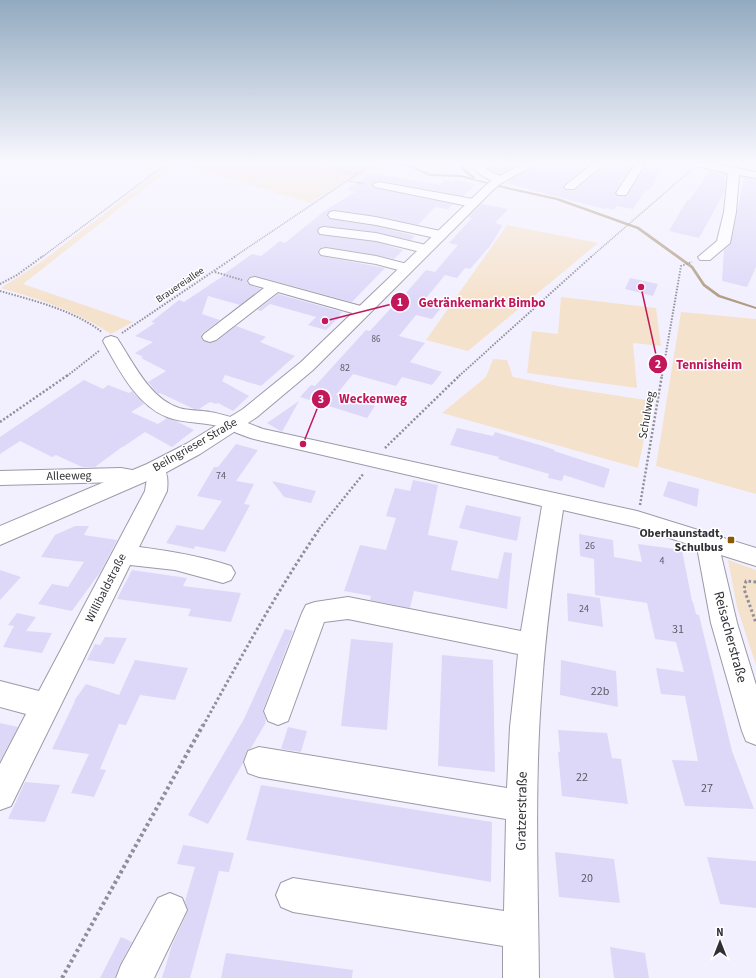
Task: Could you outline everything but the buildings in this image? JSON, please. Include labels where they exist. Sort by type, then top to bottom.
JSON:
[{"type":"main road","name":"Beilngrieser Straße","points":[[0,536],[146,473],[193,449],[234,424],[271,397],[308,366],[466,210]]},
{"type":"street","points":[[700,259],[722,243],[730,210]]},
{"type":"street","points":[[371,220],[381,212]]},
{"type":"street","points":[[334,215],[371,220],[440,235]]},
{"type":"street","points":[[324,231],[376,237],[425,249]]},
{"type":"street","points":[[354,256],[356,252],[376,237]]},
{"type":"street","points":[[326,252],[391,263],[406,268]]},
{"type":"street","points":[[255,281],[363,311]]},
{"type":"street","points":[[210,337],[275,287]]},
{"type":"street","points":[[111,341],[128,370],[150,398],[172,412],[234,424],[258,434],[637,519],[756,557]]},
{"type":"street","name":"Alleeweg","points":[[0,478],[146,473]]},
{"type":"street","name":"Willibaldstraße","points":[[0,795],[156,491],[158,482],[146,473]]},
{"type":"street","name":"Gratzerstraße","points":[[520,978],[521,806],[532,645],[554,500]]},
{"type":"street","name":"Reisacherstraße","points":[[707,541],[724,623],[756,732]]},
{"type":"street","points":[[124,555],[175,561],[223,573]]},
{"type":"street","points":[[278,711],[315,614],[348,608],[532,645]]},
{"type":"street","points":[[0,694],[46,706]]},
{"type":"street","points":[[259,762],[521,806]]},
{"type":"street","points":[[293,895],[521,931]]},
{"type":"street","points":[[134,978],[170,910]]},
{"type":"path","points":[[0,284],[17,276],[106,210]]},
{"type":"path","name":"Brauereiallee","points":[[0,422],[77,369],[111,341],[306,210]]},
{"type":"path","points":[[62,978],[252,637],[293,568],[320,528],[374,460],[439,393],[622,229],[646,210]]},
{"type":"path","name":"Schulweg","points":[[637,519],[658,408],[681,266],[700,259]]},
{"type":"path","points":[[214,272],[248,282],[255,281]]},
{"type":"path","points":[[0,291],[41,302],[82,320],[100,330],[111,341]]},
{"type":"path","points":[[756,582],[746,581],[744,589],[756,623]]},
{"type":"shaded area","points":[[109,210],[118,210],[23,284],[133,322],[111,334],[85,319],[58,307],[1,288],[41,262]]},
{"type":"shaded area","points":[[507,225],[598,243],[468,351],[426,340]]},
{"type":"shaded area","points":[[561,297],[656,308],[661,346],[633,343],[637,388],[527,373],[532,331],[558,334]]},
{"type":"shaded area","points":[[681,312],[756,319],[756,494],[656,466]]},
{"type":"shaded area","points":[[493,359],[507,360],[513,377],[568,388],[652,401],[638,468],[442,413],[486,377]]},
{"type":"shaded area","points":[[728,560],[756,570],[756,665],[737,607]]},
{"type":"waterway","points":[[587,210],[638,228],[692,267],[704,285],[719,296],[756,308]]},
{"type":"place","name":"Tennisheim","points":[[641,287]]},
{"type":"place","name":"Getränkemarkt Bimbo","points":[[325,321]]},
{"type":"place","name":"Weckenweg","points":[[303,444]]},
{"type":"place","name":"Oberhaunstadt, Schulbus","points":[[731,540]]}]
